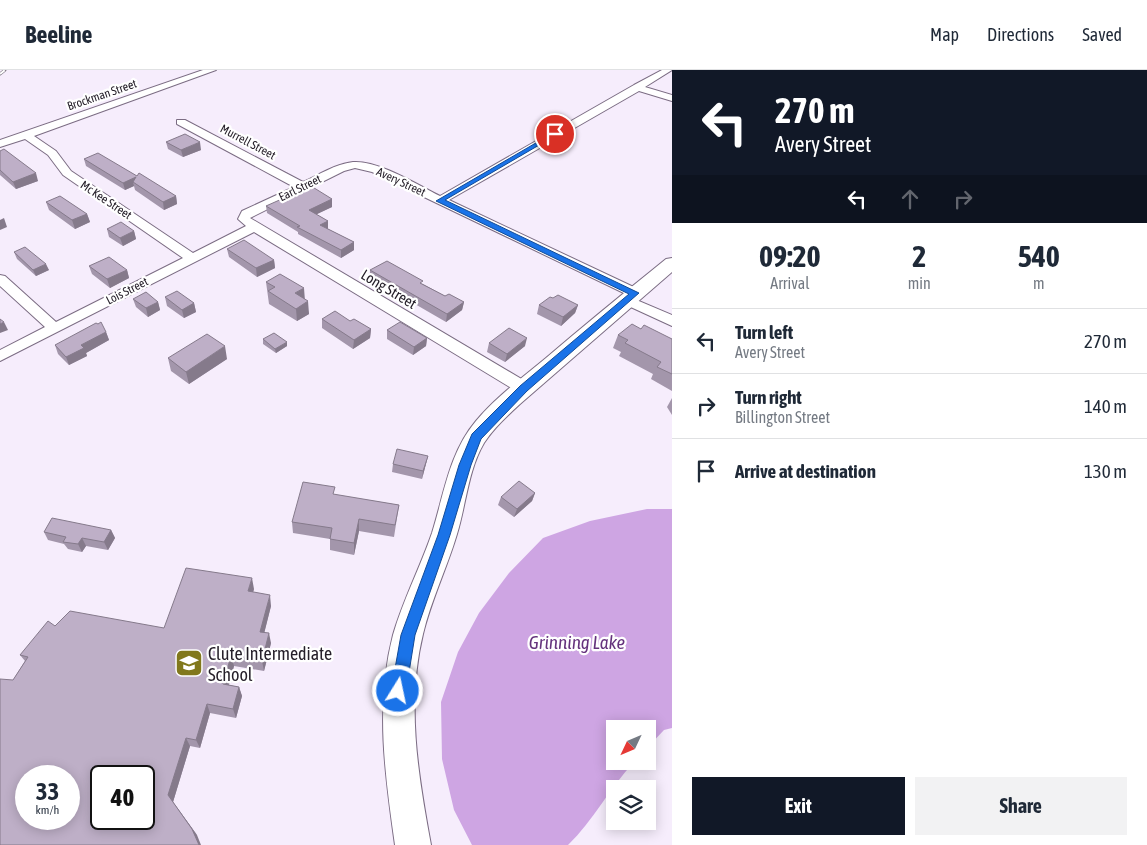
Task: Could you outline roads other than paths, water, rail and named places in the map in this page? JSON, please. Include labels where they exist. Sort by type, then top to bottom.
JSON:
[{"type":"street","name":"Brockman Street","points":[[0,144],[212,70]]},
{"type":"street","points":[[439,201],[668,70]]},
{"type":"street","points":[[637,87],[672,98]]},
{"type":"street","name":"Murrell Street","points":[[181,122],[301,186]]},
{"type":"street","name":"Mc Kee Street","points":[[26,135],[52,153],[68,173],[78,181],[192,258]]},
{"type":"street","name":"Avery Street","points":[[355,166],[375,170],[439,201],[631,297],[672,321]]},
{"type":"street","name":"Earl Street","points":[[246,214],[341,168],[355,166]]},
{"type":"street","name":"Long Street","points":[[246,214],[244,219],[254,227],[524,388]]},
{"type":"street","name":"Lois Street","points":[[0,356],[254,227]]},
{"type":"street","points":[[414,845],[399,734],[398,691],[408,635],[444,535],[464,468],[476,436],[524,388],[672,263]]},
{"type":"street","points":[[0,279],[54,328]]},
{"type":"water","name":"Grinning Lake","points":[[647,509],[672,509],[672,728],[664,730],[656,738],[656,720],[606,720],[606,770],[627,770],[619,780],[606,780],[606,798],[568,845],[472,845],[454,810],[442,759],[441,702],[458,652],[479,613],[509,573],[543,538],[590,521]]},
{"type":"railway","points":[[0,74],[5,70]]},
{"type":"place","name":"Clute Intermediate School","points":[[189,663]]}]
